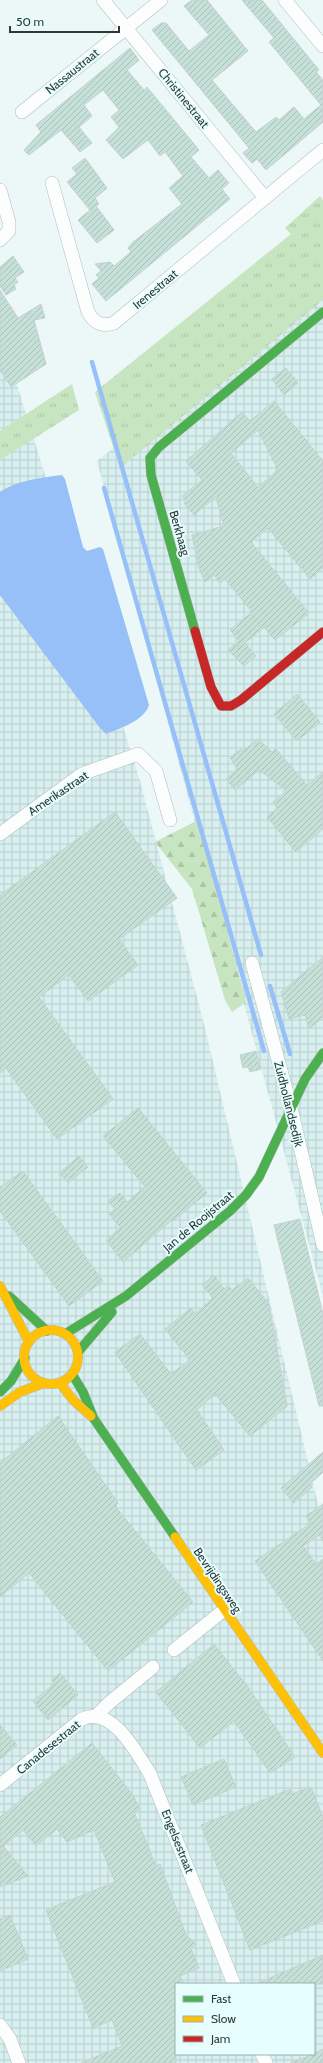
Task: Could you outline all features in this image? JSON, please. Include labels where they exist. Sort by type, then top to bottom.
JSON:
[{"type":"street","name":"Christinestraat","points":[[103,0],[127,27],[265,198]]},
{"type":"street","name":"Nassaustraat","points":[[22,112],[161,0]]},
{"type":"street","points":[[286,0],[323,46]]},
{"type":"street","name":"Irenestraat","points":[[52,183],[88,312],[103,326],[114,323],[323,150]]},
{"type":"street","points":[[0,190],[9,222],[9,231],[0,240]]},
{"type":"street","name":"Berkhaag","points":[[323,312],[159,447],[150,458],[151,475],[211,687],[221,706],[231,706],[242,700],[323,632]]},
{"type":"street","name":"Amerikastraat","points":[[0,834],[82,774],[138,754],[156,771],[170,820]]},
{"type":"street","name":"Zuidhollandsedijk","points":[[252,963],[291,1108],[323,1245]]},
{"type":"street","name":"Jan de Rooijstraat","points":[[65,1334],[126,1296],[230,1211],[246,1195],[259,1177],[305,1079],[323,1053]]},
{"type":"street","points":[[2,1289],[47,1331]]},
{"type":"street","points":[[2,1289],[29,1342]]},
{"type":"street","name":"Jan de Rooijstraat","points":[[78,1352],[126,1296]]},
{"type":"street","points":[[0,1392],[11,1381],[25,1358],[29,1342],[35,1336],[47,1331],[58,1331],[65,1334],[72,1340],[78,1352],[78,1360],[72,1374],[60,1383],[44,1383],[20,1392],[0,1406]]},
{"type":"street","points":[[25,1358],[30,1374],[44,1383]]},
{"type":"street","name":"Bevrijdingsweg","points":[[72,1374],[84,1392],[94,1419]]},
{"type":"street","name":"Bevrijdingsweg","points":[[60,1383],[73,1400],[94,1419],[323,1753]]},
{"type":"street","points":[[174,1650],[224,1610]]},
{"type":"street","name":"Canadesestraat","points":[[0,1785],[82,1719],[96,1716],[109,1703],[153,1667]]},
{"type":"street","name":"Engelsestraat","points":[[96,1716],[110,1721],[113,1724],[138,1754],[150,1774],[234,1983]]},
{"type":"street","points":[[0,2024],[10,2039],[20,2063]]},
{"type":"shaded area","points":[[323,282],[323,1296],[97,461]]},
{"type":"shaded area","points":[[0,330],[140,781],[203,1020],[323,1525],[323,2063],[0,2063]]},
{"type":"green space","points":[[320,196],[323,200],[323,300],[120,468],[95,392],[291,234],[285,228]]},
{"type":"green space","points":[[72,384],[79,410],[0,460],[0,431]]},
{"type":"green space","points":[[198,820],[246,1002],[232,1012],[225,1000],[192,889],[155,842]]},
{"type":"water","points":[[62,475],[65,479],[83,547],[87,551],[100,547],[103,549],[149,705],[146,711],[137,720],[106,734],[0,595],[0,492],[22,482]]},
{"type":"building","points":[[192,0],[207,0],[248,51],[212,80],[256,132],[276,117],[279,120],[294,107],[304,119],[321,105],[269,42],[274,38],[242,0],[262,0],[319,70],[316,72],[323,80],[323,122],[266,170],[257,159],[252,163],[243,153],[249,148],[152,30],[161,23],[166,23],[189,51],[209,35],[184,6]]},
{"type":"building","points":[[130,48],[139,60],[127,70],[144,90],[147,87],[199,150],[191,157],[209,178],[218,170],[229,183],[222,189],[230,199],[106,301],[92,284],[99,278],[96,275],[101,271],[95,264],[110,262],[114,266],[131,252],[128,248],[133,242],[182,204],[169,188],[183,176],[165,152],[160,156],[148,140],[123,159],[106,140],[119,127],[111,117],[119,110],[103,90],[84,105],[92,116],[79,127],[92,143],[80,152],[61,130],[29,155],[24,150],[41,132],[36,125]]},
{"type":"building","points":[[85,158],[107,188],[95,198],[99,204],[96,206],[114,230],[97,243],[78,220],[90,210],[67,182],[77,174],[72,168]]},
{"type":"building","points":[[13,256],[24,272],[15,278],[18,282],[14,285],[16,289],[6,295],[0,286],[0,267]]},
{"type":"building","points":[[0,290],[18,318],[41,304],[45,318],[34,320],[46,364],[11,387],[0,370]]},
{"type":"building","points":[[286,368],[298,383],[284,395],[272,379]]},
{"type":"building","points":[[274,401],[323,461],[323,568],[310,579],[268,528],[251,542],[309,613],[275,640],[264,627],[245,643],[256,656],[244,666],[228,650],[239,641],[230,630],[252,612],[225,579],[220,583],[214,575],[205,582],[199,568],[192,535],[224,526],[216,497],[194,515],[184,503],[186,501],[182,496],[202,480],[186,461],[242,412],[250,421]],"holes":[[[258,430],[278,470],[258,487],[231,453]]]},
{"type":"building","points":[[297,694],[320,722],[297,741],[274,714]]},
{"type":"building","points":[[258,739],[272,752],[276,749],[307,785],[323,772],[323,829],[296,852],[267,817],[278,808],[273,802],[287,791],[259,770],[235,790],[226,779],[238,769],[230,758],[241,749],[243,751]]},
{"type":"building","points":[[115,812],[177,898],[119,939],[138,965],[88,1001],[69,975],[39,997],[113,1099],[57,1139],[6,1068],[0,1073],[0,895]]},
{"type":"building","points":[[323,957],[323,1017],[309,1029],[305,1015],[289,1019],[281,992]]},
{"type":"building","points":[[256,1051],[261,1069],[250,1072],[248,1067],[243,1068],[240,1055]]},
{"type":"building","points":[[138,1108],[207,1193],[173,1221],[172,1220],[123,1262],[106,1240],[121,1228],[109,1214],[115,1209],[108,1201],[120,1193],[127,1202],[145,1187],[103,1136]]},
{"type":"building","points":[[79,1156],[88,1167],[68,1183],[59,1173]]},
{"type":"building","points":[[23,1171],[103,1281],[69,1306],[0,1211],[0,1187]]},
{"type":"building","points":[[300,1219],[323,1314],[323,1406],[319,1406],[274,1225]]},
{"type":"building","points":[[214,1275],[224,1289],[228,1285],[232,1290],[248,1278],[269,1304],[287,1406],[250,1436],[215,1394],[197,1410],[224,1450],[196,1470],[115,1352],[140,1334],[171,1374],[190,1360],[165,1329],[191,1308],[195,1314],[213,1298],[202,1285]]},
{"type":"building","points":[[58,1416],[118,1503],[115,1506],[193,1602],[108,1671],[29,1573],[0,1597],[0,1463]]},
{"type":"building","points":[[323,1452],[323,1472],[310,1484],[312,1487],[294,1503],[281,1488]]},
{"type":"building","points":[[323,1504],[323,1541],[319,1535],[303,1546],[316,1564],[323,1559],[323,1661],[255,1561],[311,1523],[306,1516]]},
{"type":"building","points":[[214,1644],[248,1687],[295,1757],[270,1773],[234,1721],[200,1748],[156,1692]]},
{"type":"building","points":[[60,1673],[78,1695],[48,1720],[33,1701],[55,1683],[52,1680]]},
{"type":"building","points":[[0,1725],[17,1745],[0,1759]]},
{"type":"building","points":[[92,1743],[133,1795],[140,1809],[134,1812],[156,1866],[160,1864],[186,1935],[196,1944],[191,1949],[199,1968],[180,1976],[184,1983],[175,1983],[176,2063],[81,2063],[122,2046],[112,2020],[93,2028],[46,1910],[115,1882],[94,1830],[67,1842],[57,1829],[36,1846],[23,1830],[3,1846],[28,1876],[0,1887],[0,1817]]},
{"type":"building","points":[[224,1759],[236,1787],[193,1805],[181,1777]]},
{"type":"building","points":[[311,1787],[323,1817],[323,1921],[250,1950],[201,1825],[290,1789],[292,1794]]},
{"type":"building","points":[[10,1915],[28,1959],[0,1971],[0,1919]]},
{"type":"building","points":[[323,1955],[323,1984],[258,1983]]},
{"type":"building","points":[[323,2049],[323,2063],[290,2063],[315,2055],[315,2053]]},
{"type":"waterway","points":[[92,362],[261,955]]},
{"type":"waterway","points":[[104,488],[264,1051]]},
{"type":"waterway","points":[[270,986],[290,1054]]},
{"type":"traffic: fast","points":[[195,631],[151,475],[150,458],[159,447],[323,312]]},
{"type":"traffic: fast","points":[[65,1334],[126,1296],[230,1211],[246,1195],[259,1177],[305,1079],[323,1053]]},
{"type":"traffic: fast","points":[[9,1296],[47,1331]]},
{"type":"traffic: fast","points":[[78,1352],[112,1312]]},
{"type":"traffic: fast","points":[[0,1392],[11,1381],[25,1358]]},
{"type":"traffic: fast","points":[[72,1374],[83,1392],[94,1419],[175,1537]]},
{"type":"traffic: slow","points":[[0,1286],[29,1342]]},
{"type":"traffic: slow","points":[[51,1330],[61,1332],[70,1338],[76,1347],[78,1357],[76,1367],[70,1376],[61,1382],[51,1384],[41,1382],[32,1376],[26,1367],[24,1357],[26,1347],[32,1338],[41,1332],[51,1330]]},
{"type":"traffic: slow","points":[[0,1406],[20,1392],[44,1383]]},
{"type":"traffic: slow","points":[[60,1383],[73,1400],[91,1416]]},
{"type":"traffic: slow","points":[[175,1537],[323,1753]]},
{"type":"traffic: jam","points":[[195,631],[211,687],[221,706],[231,706],[241,700],[323,632]]}]
